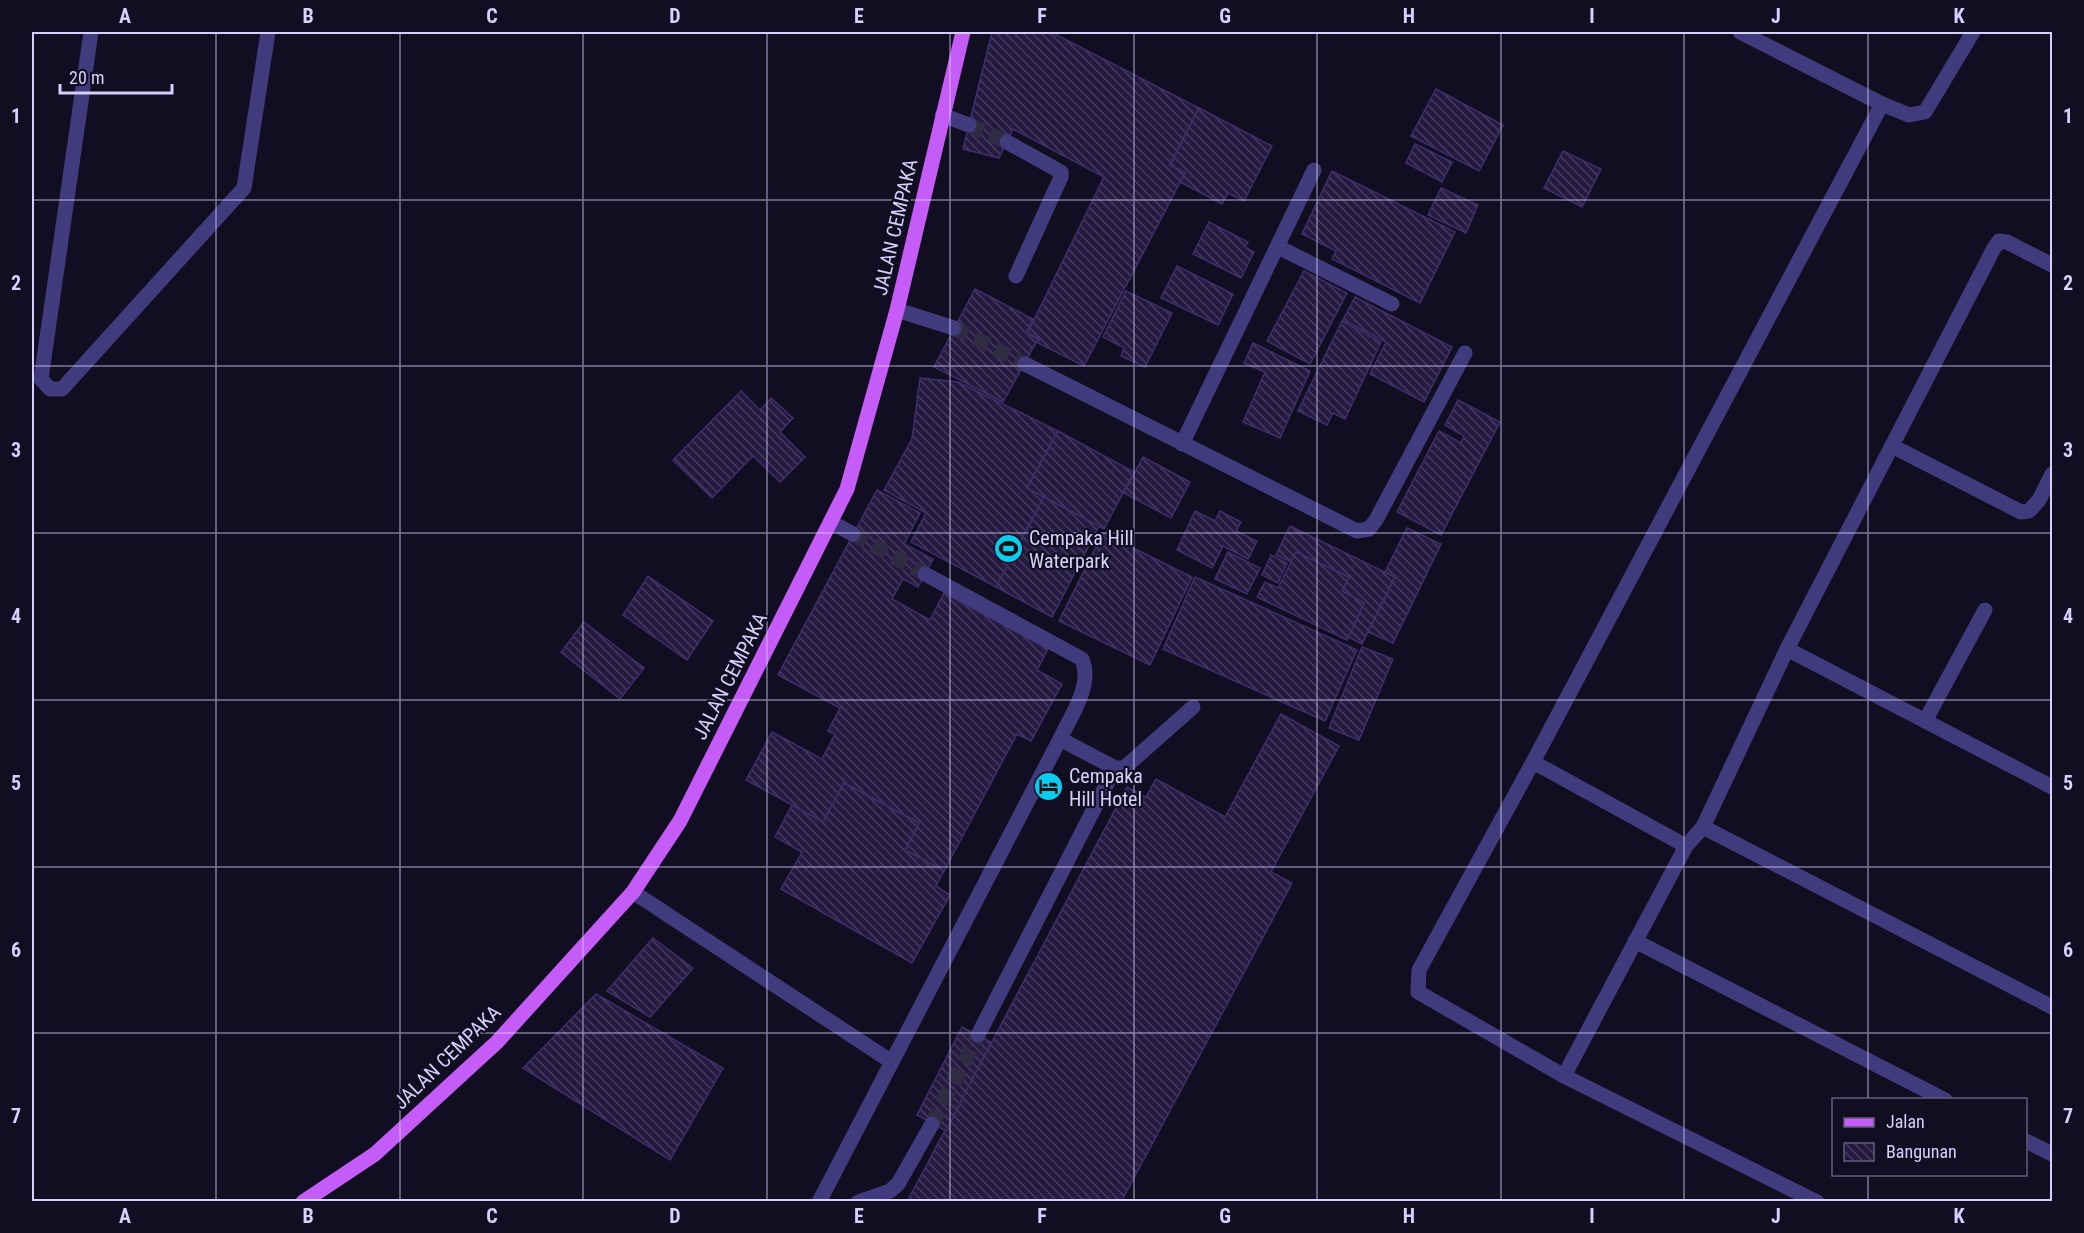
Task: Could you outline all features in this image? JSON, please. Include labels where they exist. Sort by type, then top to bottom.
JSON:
[{"type":"main road","name":"JALAN CEMPAKA","points":[[303,1202],[375,1154],[467,1071],[633,892],[680,821],[848,489],[897,310],[963,32]]},
{"type":"street","points":[[91,32],[41,379],[50,389],[62,389],[244,188],[268,32]]},
{"type":"street","points":[[1740,32],[1882,104],[1909,115],[1925,112],[1973,32]]},
{"type":"street","points":[[1817,1202],[1564,1076],[1418,992],[1417,984],[1419,970],[1533,762],[1882,104]]},
{"type":"street","points":[[942,115],[969,125]]},
{"type":"street","points":[[1007,142],[1061,172],[1061,177],[1016,276]]},
{"type":"street","points":[[1182,444],[1314,170]]},
{"type":"street","points":[[1564,1076],[1686,846],[1703,827],[1787,649],[1999,241],[2007,242],[2052,265]]},
{"type":"street","points":[[1278,247],[1392,304]]},
{"type":"street","points":[[897,310],[954,328]]},
{"type":"street","points":[[1025,364],[1357,531],[1369,529],[1376,520],[1465,353]]},
{"type":"street","points":[[1892,446],[2021,512],[2029,511],[2039,500],[2052,474]]},
{"type":"street","points":[[832,523],[853,534]]},
{"type":"street","points":[[819,1202],[1060,739],[1085,684],[1086,669],[1082,659],[925,573]]},
{"type":"street","points":[[1926,721],[1984,610]]},
{"type":"street","points":[[1787,649],[2051,783]]},
{"type":"street","points":[[1060,739],[1115,768],[1124,768],[1193,707]]},
{"type":"street","points":[[1533,762],[1686,846]]},
{"type":"street","points":[[978,1035],[1115,768]]},
{"type":"street","points":[[1703,827],[2052,1007]]},
{"type":"street","points":[[633,892],[892,1062]]},
{"type":"street","points":[[1635,940],[1941,1098]]},
{"type":"street","points":[[858,1202],[890,1191],[898,1184],[932,1124]]},
{"type":"street","points":[[2027,1142],[2052,1154]]},
{"type":"building","points":[[992,32],[1051,32],[1199,108],[1170,165],[1185,173],[1084,366],[1038,343],[1040,339],[1028,332],[1104,177],[1013,129],[999,158],[963,149]]},
{"type":"building","points":[[1436,89],[1503,125],[1479,171],[1411,136]]},
{"type":"building","points":[[1199,108],[1272,146],[1244,201],[1228,193],[1222,204],[1180,182],[1185,173],[1170,165]]},
{"type":"building","points":[[1415,144],[1452,162],[1442,182],[1406,163]]},
{"type":"building","points":[[1563,151],[1601,169],[1582,207],[1544,188]]},
{"type":"building","points":[[1332,171],[1455,232],[1420,303],[1332,259],[1336,251],[1302,234]]},
{"type":"building","points":[[1441,188],[1478,205],[1466,233],[1428,215]]},
{"type":"building","points":[[1209,222],[1248,242],[1245,247],[1254,252],[1241,278],[1193,254]]},
{"type":"building","points":[[1177,266],[1233,294],[1218,325],[1161,298]]},
{"type":"building","points":[[1304,271],[1347,293],[1310,364],[1267,341]]},
{"type":"building","points":[[975,289],[1033,319],[1026,333],[1038,339],[1003,402],[934,367]]},
{"type":"building","points":[[1126,291],[1172,313],[1145,367],[1121,356],[1124,348],[1103,337]]},
{"type":"building","points":[[1355,297],[1452,347],[1424,402],[1370,374],[1386,342],[1343,320]]},
{"type":"building","points":[[1342,321],[1381,342],[1345,419],[1333,413],[1327,425],[1298,411]]},
{"type":"building","points":[[1253,343],[1310,371],[1280,438],[1243,422],[1265,372],[1244,363]]},
{"type":"building","points":[[920,378],[958,382],[1058,431],[1027,488],[1044,497],[996,587],[911,542],[926,513],[884,490],[912,439]]},
{"type":"building","points":[[741,391],[760,410],[771,398],[793,418],[780,432],[805,457],[780,482],[753,456],[712,498],[673,460]]},
{"type":"building","points":[[1458,400],[1500,422],[1441,535],[1397,512],[1439,431],[1461,443],[1464,436],[1445,425]]},
{"type":"building","points":[[1058,431],[1134,472],[1104,529],[1027,488]]},
{"type":"building","points":[[1143,457],[1190,482],[1171,518],[1124,493]]},
{"type":"building","points":[[877,490],[920,513],[904,544],[933,559],[918,587],[903,579],[892,599],[930,620],[944,593],[1048,649],[1037,670],[1062,684],[1031,741],[1017,734],[944,871],[905,850],[919,823],[844,783],[823,822],[746,780],[772,732],[822,759],[835,734],[828,731],[840,708],[778,675]]},
{"type":"building","points":[[1044,497],[1099,526],[1052,617],[996,587]]},
{"type":"building","points":[[1195,511],[1215,521],[1220,511],[1241,522],[1236,531],[1257,541],[1248,559],[1223,546],[1212,568],[1177,550]]},
{"type":"building","points":[[1290,526],[1395,577],[1362,644],[1348,637],[1364,603],[1342,591],[1349,577],[1296,552],[1291,562],[1276,555]]},
{"type":"building","points":[[1407,528],[1441,544],[1393,643],[1368,632],[1395,577],[1385,572]]},
{"type":"building","points":[[1103,533],[1192,577],[1150,665],[1059,621]]},
{"type":"building","points":[[1228,552],[1260,568],[1247,594],[1215,579]]},
{"type":"building","points":[[1296,552],[1349,577],[1342,591],[1364,603],[1347,640],[1257,597],[1265,582],[1278,588]]},
{"type":"building","points":[[1271,555],[1287,563],[1278,583],[1262,575]]},
{"type":"building","points":[[648,576],[713,621],[687,660],[623,615]]},
{"type":"building","points":[[1195,577],[1357,650],[1325,721],[1163,649]]},
{"type":"building","points":[[584,622],[644,668],[620,699],[561,652]]},
{"type":"building","points":[[1362,647],[1393,659],[1359,740],[1329,728]]},
{"type":"building","points":[[1281,714],[1339,746],[1271,872],[1292,883],[1121,1202],[907,1202],[1127,787],[1146,797],[1156,779],[1225,817]]},
{"type":"building","points":[[844,783],[919,823],[905,850],[944,871],[936,886],[950,895],[912,963],[781,889],[802,852],[775,837],[792,805],[823,822]]},
{"type":"building","points":[[653,938],[693,968],[650,1017],[607,991]]},
{"type":"building","points":[[596,994],[723,1068],[670,1160],[523,1068]]},
{"type":"building","points":[[962,1027],[991,1042],[946,1131],[917,1115]]},
{"type":"tunnel","points":[[969,125],[1007,142]]},
{"type":"tunnel","points":[[954,328],[1025,364]]},
{"type":"tunnel","points":[[853,534],[925,574]]},
{"type":"tunnel","points":[[932,1124],[978,1035]]},
{"type":"place","name":"Cempaka Hill Waterpark","points":[[1008,549]]},
{"type":"place","name":"Cempaka Hill Hotel","points":[[1048,787]]}]
